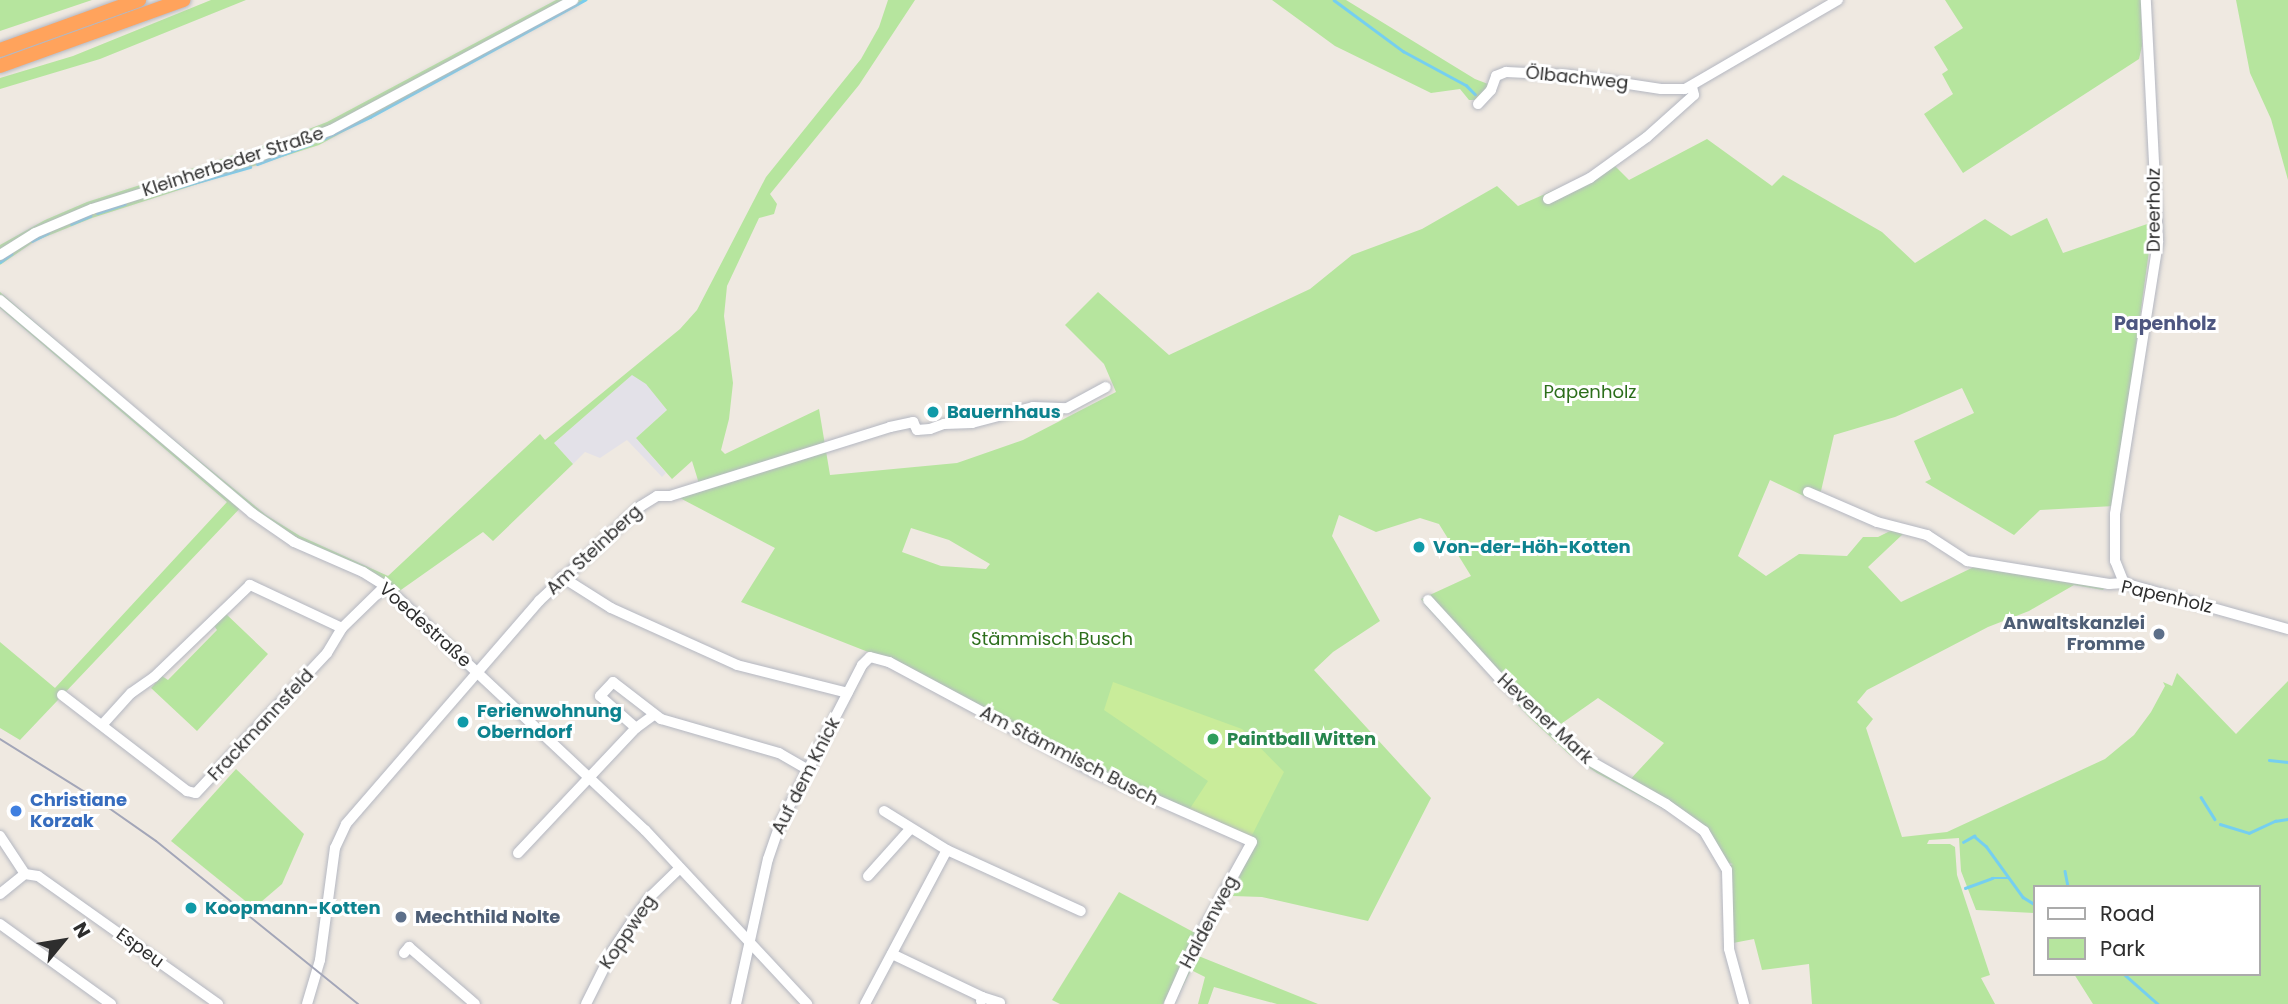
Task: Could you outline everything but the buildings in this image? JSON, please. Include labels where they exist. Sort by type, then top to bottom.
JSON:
[{"type":"highway","points":[[0,50],[139,0]]},
{"type":"highway","points":[[0,66],[183,0]]},
{"type":"street","name":"Kleinherbeder Straße","points":[[0,255],[35,233],[92,209],[257,157],[345,123],[573,0]]},
{"type":"street","points":[[1548,200],[1590,178],[1647,137],[1694,95],[1692,87],[1838,0]]},
{"type":"street","name":"Dreerholz","points":[[2124,583],[2115,561],[2115,514],[2158,242],[2146,0]]},
{"type":"street","name":"Ölbachweg","points":[[1478,104],[1491,90],[1496,76],[1506,72],[1569,75],[1661,89],[1692,87]]},
{"type":"street","name":"Voedestraße","points":[[0,300],[252,513],[294,542],[363,572],[385,586],[591,778],[681,868],[807,1004]]},
{"type":"street","name":"Am Steinberg","points":[[307,1004],[320,960],[335,848],[346,824],[562,577],[640,506],[657,496],[670,496],[890,427],[913,422],[917,430],[930,429],[944,424],[972,423],[1033,407],[1067,408],[1106,387]]},
{"type":"street","name":"Papenholz","points":[[1808,492],[1877,522],[1927,535],[1967,561],[2109,584],[2124,583],[2288,629]]},
{"type":"street","points":[[562,577],[611,608],[737,665],[848,693]]},
{"type":"street","points":[[103,724],[131,693],[154,677],[250,585],[342,628]]},
{"type":"street","name":"Frackmannsfeld","points":[[62,695],[187,791],[196,793],[327,653],[342,628],[385,586]]},
{"type":"street","name":"Hevener Mark","points":[[1428,600],[1502,681],[1584,758],[1666,804],[1704,831],[1727,870],[1729,949],[1744,1004]]},
{"type":"street","name":"Auf dem Knick","points":[[736,1004],[748,943],[780,824],[848,693],[870,657],[889,662]]},
{"type":"street","name":"Am Stämmisch Busch","points":[[889,662],[1098,774],[1252,842]]},
{"type":"street","points":[[636,728],[600,696],[613,682],[653,715],[779,753],[808,770]]},
{"type":"street","points":[[519,853],[636,728],[653,715]]},
{"type":"street","points":[[884,811],[947,850],[1081,911]]},
{"type":"street","points":[[868,876],[911,828]]},
{"type":"street","points":[[0,836],[25,874],[0,894]]},
{"type":"street","name":"Haldenweg","points":[[1169,1004],[1195,945],[1252,842]]},
{"type":"street","points":[[865,1004],[947,850]]},
{"type":"street","name":"Koppweg","points":[[586,1004],[613,950],[633,920],[652,895],[681,868]]},
{"type":"street","name":"Espeu","points":[[25,874],[38,876],[46,881],[218,1004]]},
{"type":"street","points":[[0,923],[111,1004]]},
{"type":"street","points":[[404,953],[409,947],[475,1004]]},
{"type":"street","points":[[892,954],[981,1001],[1000,1003]]},
{"type":"shaded area","points":[[636,371],[667,410],[636,438],[666,473],[662,477],[627,440],[600,458],[585,452],[573,464],[554,443]]},
{"type":"green space","points":[[0,0],[92,0],[0,31]]},
{"type":"green space","points":[[211,0],[246,0],[100,59],[0,89],[0,78],[73,56]]},
{"type":"green space","points":[[556,0],[588,0],[319,145],[92,218],[35,241],[0,265],[0,245],[45,220],[87,202],[278,141],[327,122]]},
{"type":"green space","name":"Stämmisch Busch","points":[[888,0],[915,0],[859,85],[770,194],[777,204],[774,214],[759,218],[727,286],[724,316],[733,383],[729,419],[721,450],[725,454],[819,409],[830,475],[957,463],[1023,440],[1116,392],[1104,364],[1065,325],[1098,292],[1169,355],[1310,289],[1352,255],[1422,229],[1497,186],[1518,206],[1586,176],[1609,160],[1629,180],[1707,139],[1772,186],[1783,175],[1882,232],[1915,263],[1985,219],[2011,236],[2047,218],[2063,253],[2153,222],[2114,506],[2040,510],[2014,535],[1925,482],[1931,479],[1914,441],[1974,413],[1962,388],[1895,417],[1834,435],[1821,491],[1806,497],[1770,480],[1738,556],[1766,576],[1799,554],[1847,556],[1863,537],[1878,537],[1892,530],[1903,534],[1868,567],[1901,602],[1978,565],[2106,586],[2103,590],[2074,585],[2029,611],[1988,627],[1867,690],[1857,702],[1873,719],[1866,728],[1902,837],[1947,832],[2105,759],[2134,735],[2151,712],[2165,686],[2163,682],[2172,686],[2177,673],[2236,734],[2288,681],[2288,1004],[2093,1004],[2075,976],[2260,976],[2260,885],[2032,885],[2032,913],[1976,910],[1961,871],[1959,838],[1929,840],[1927,844],[1950,844],[1955,847],[1957,875],[1990,975],[1981,978],[1995,1004],[1812,1004],[1809,964],[1762,970],[1754,939],[1733,943],[1735,965],[1723,867],[1733,864],[1728,863],[1709,833],[1597,773],[1570,755],[1530,718],[1426,606],[1421,599],[1471,576],[1439,524],[1420,518],[1376,532],[1339,515],[1332,536],[1380,621],[1333,652],[1314,670],[1431,798],[1368,921],[1262,897],[1233,896],[1252,839],[1065,755],[886,659],[741,602],[775,548],[678,497],[701,490],[692,461],[672,479],[636,438],[667,410],[646,384],[632,375],[554,443],[573,464],[493,541],[483,532],[398,592],[278,528],[244,504],[20,740],[0,728],[0,642],[55,688],[227,502],[0,308],[0,292],[126,401],[266,515],[300,536],[388,576],[540,434],[545,440],[680,329],[697,310],[766,177],[861,59],[879,27]],"holes":[[[911,528],[949,540],[990,564],[986,569],[941,566],[902,552]],[[1598,698],[1664,743],[1626,784],[1566,745],[1558,726]]]},
{"type":"green space","points":[[1272,0],[1346,0],[1475,79],[1488,84],[1484,94],[1476,100],[1469,100],[1460,89],[1431,93],[1335,46]]},
{"type":"green space","points":[[1945,0],[2141,0],[2142,46],[2139,59],[1963,173],[1924,114],[1953,94],[1942,74],[1948,70],[1934,47],[1963,28]]},
{"type":"green space","points":[[2236,0],[2288,0],[2288,180],[2271,119],[2250,73]]},
{"type":"green space","points":[[225,613],[268,654],[197,731],[151,688],[162,676],[168,680],[217,630],[213,624]]},
{"type":"green space","points":[[1113,682],[1242,729],[1284,772],[1251,837],[1189,810],[1208,781],[1104,710]]},
{"type":"green space","points":[[236,769],[304,834],[282,884],[254,908],[171,841]]},
{"type":"green space","points":[[1119,892],[1197,934],[1163,1004],[1060,1004],[1052,1000]]},
{"type":"green space","points":[[1196,955],[1318,1004],[1277,1004],[1214,987],[1208,1004],[1198,1004],[1205,977],[1191,970],[1174,1004]]},
{"type":"waterway","points":[[319,141],[370,117],[585,0]]},
{"type":"waterway","points":[[1334,0],[1403,51],[1466,85],[1475,94]]},
{"type":"waterway","points":[[257,164],[311,144]]},
{"type":"waterway","points":[[176,188],[250,167]]},
{"type":"waterway","points":[[97,213],[125,204]]},
{"type":"waterway","points":[[71,224],[90,216]]},
{"type":"waterway","points":[[32,241],[48,233]]},
{"type":"waterway","points":[[0,262],[11,254]]},
{"type":"waterway","points":[[2269,760],[2288,762]]},
{"type":"waterway","points":[[2201,797],[2215,819]]},
{"type":"waterway","points":[[2220,824],[2249,833],[2275,821],[2288,819]]},
{"type":"waterway","points":[[1963,842],[1974,836],[1986,846],[2023,897],[2032,903]]},
{"type":"waterway","points":[[2065,871],[2068,885]]},
{"type":"waterway","points":[[1965,888],[1992,878],[2008,878]]},
{"type":"waterway","points":[[2126,976],[2158,1004]]},
{"type":"tram line","points":[[0,739],[96,799],[156,841],[358,1004]]},
{"type":"place","name":"Bauernhaus","points":[[933,412]]},
{"type":"place","name":"Von-der-Höh-Kotten","points":[[1419,547]]},
{"type":"place","name":"Anwaltskanzlei Fromme","points":[[2159,634]]},
{"type":"place","name":"Ferienwohnung Oberndorf","points":[[463,722]]},
{"type":"place","name":"Paintball Witten","points":[[1213,739]]},
{"type":"place","name":"Christiane Korzak","points":[[16,811]]},
{"type":"place","name":"Koopmann-Kotten","points":[[191,908]]},
{"type":"place","name":"Mechthild Nolte","points":[[401,917]]},
{"type":"district","name":"Papenholz","points":[[2165,324]]}]
